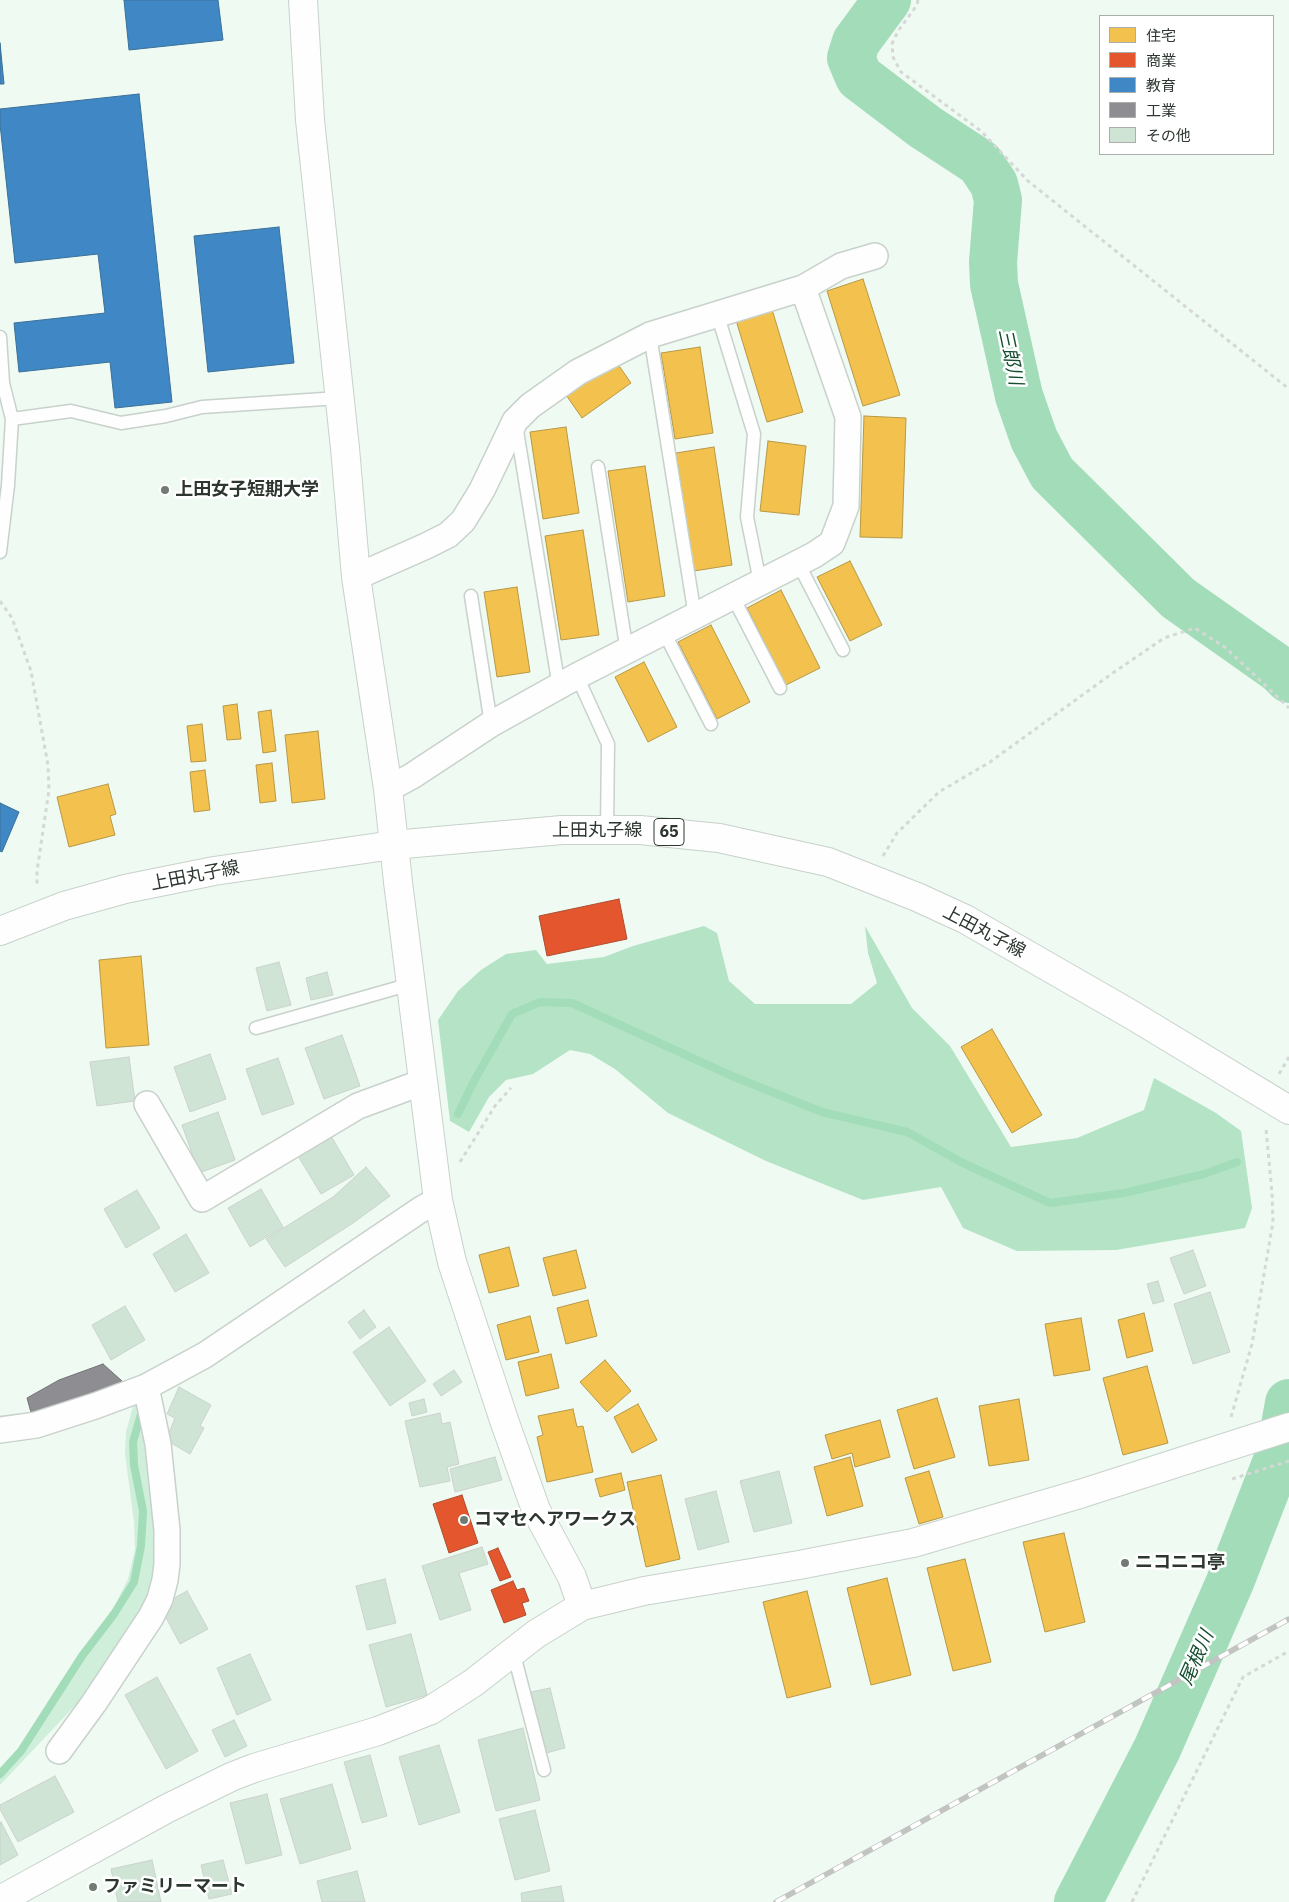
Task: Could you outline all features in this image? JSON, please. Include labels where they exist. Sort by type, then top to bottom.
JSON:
[{"type":"street","points":[[303,0],[310,120],[356,576],[388,789],[393,845],[437,1192],[452,1262],[505,1423],[536,1510],[572,1577],[582,1606]]},
{"type":"street","points":[[356,576],[448,535],[463,521],[482,490],[515,421],[530,406],[578,372],[650,334],[803,288],[841,266],[875,256]]},
{"type":"street","points":[[388,789],[412,776],[491,724],[568,681],[798,563],[832,543],[846,506],[848,417],[803,288]]},
{"type":"street","name":"上田丸子線","points":[[0,931],[64,906],[126,889],[214,871],[393,845],[545,831],[607,829],[678,833],[720,838],[828,862],[917,897],[965,919],[1132,1015],[1280,1104]]},
{"type":"street","points":[[146,1104],[202,1199],[358,1106],[423,1082]]},
{"type":"street","points":[[0,1430],[36,1425],[95,1406],[146,1387],[205,1355],[420,1210],[437,1192]]},
{"type":"street","points":[[59,1751],[152,1617],[160,1599],[165,1580],[167,1530],[158,1444],[146,1387]]},
{"type":"street","points":[[0,1900],[166,1809],[232,1777],[378,1731],[432,1710],[467,1687],[536,1634],[582,1606],[644,1591],[800,1565],[913,1543],[1083,1493],[1289,1427]]},
{"type":"lane","points":[[717,313],[754,434],[747,517],[760,582]]},
{"type":"lane","points":[[650,334],[695,616]]},
{"type":"lane","points":[[0,338],[3,383],[12,418],[8,485],[0,552]]},
{"type":"lane","points":[[12,418],[71,411],[120,423],[166,416],[202,407],[339,398]]},
{"type":"lane","points":[[515,421],[568,681],[608,744],[607,829]]},
{"type":"lane","points":[[598,467],[627,652]]},
{"type":"lane","points":[[798,563],[842,650]]},
{"type":"lane","points":[[471,596],[491,724]]},
{"type":"lane","points":[[733,596],[780,688]]},
{"type":"lane","points":[[664,632],[711,724]]},
{"type":"lane","points":[[256,1028],[411,984]]},
{"type":"lane","points":[[513,1650],[544,1770]]},
{"type":"path","points":[[918,0],[917,5],[898,31],[892,44],[893,57],[901,72],[981,131],[1028,181],[1289,389]]},
{"type":"path","points":[[0,601],[12,618],[31,671],[48,765],[49,790],[37,871],[38,886]]},
{"type":"path","points":[[871,879],[876,867],[897,833],[939,792],[990,762],[1164,638],[1195,628],[1226,648],[1289,708]]},
{"type":"path","points":[[437,1192],[457,1166],[495,1106],[512,1088]]},
{"type":"path","points":[[1230,1446],[1252,1344],[1273,1222],[1264,1117],[1280,1104]]},
{"type":"path","points":[[1232,1479],[1289,1461]]},
{"type":"path","points":[[1132,1902],[1243,1677],[1289,1651]]},
{"type":"green space","points":[[704,926],[717,933],[729,981],[755,1004],[851,1004],[877,983],[868,953],[865,926],[912,1008],[950,1046],[1011,1147],[1077,1138],[1144,1110],[1154,1078],[1216,1113],[1241,1131],[1252,1208],[1245,1228],[1116,1250],[1017,1251],[963,1228],[941,1187],[863,1200],[766,1161],[668,1113],[615,1069],[590,1054],[570,1050],[533,1074],[506,1080],[489,1097],[469,1132],[450,1121],[438,1020],[458,991],[481,970],[506,954],[536,950],[547,964],[604,957],[633,946]]},
{"type":"green space","points":[[143,1400],[152,1443],[156,1587],[86,1694],[0,1785],[0,1771],[19,1750],[56,1689],[111,1613],[128,1579],[135,1549],[134,1522],[125,1454],[126,1432],[134,1403]]},
{"type":"building: 住宅","points":[[863,279],[900,395],[863,406],[827,291]]},
{"type":"building: 住宅","points":[[771,306],[803,412],[767,422],[735,317]]},
{"type":"building: 住宅","points":[[700,347],[713,433],[675,439],[661,353]]},
{"type":"building: 住宅","points":[[615,360],[631,383],[582,418],[566,395]]},
{"type":"building: 住宅","points":[[864,416],[906,418],[902,538],[860,537]]},
{"type":"building: 住宅","points":[[566,427],[579,513],[543,519],[530,432]]},
{"type":"building: 住宅","points":[[768,441],[806,446],[799,515],[760,511]]},
{"type":"building: 住宅","points":[[714,447],[732,565],[694,571],[676,453]]},
{"type":"building: 住宅","points":[[645,466],[665,596],[628,602],[608,471]]},
{"type":"building: 住宅","points":[[583,530],[599,635],[561,640],[545,536]]},
{"type":"building: 住宅","points":[[850,561],[882,625],[850,641],[817,577]]},
{"type":"building: 住宅","points":[[517,587],[530,672],[497,677],[484,592]]},
{"type":"building: 住宅","points":[[781,590],[820,668],[786,685],[747,608]]},
{"type":"building: 住宅","points":[[711,625],[750,702],[717,719],[678,642]]},
{"type":"building: 住宅","points":[[644,662],[677,727],[648,742],[615,677]]},
{"type":"building: 住宅","points":[[237,704],[241,739],[227,740],[223,706]]},
{"type":"building: 住宅","points":[[271,710],[276,751],[263,753],[258,712]]},
{"type":"building: 住宅","points":[[202,724],[206,761],[191,762],[187,726]]},
{"type":"building: 住宅","points":[[318,731],[325,799],[292,803],[285,735]]},
{"type":"building: 住宅","points":[[272,763],[276,801],[260,803],[256,765]]},
{"type":"building: 住宅","points":[[205,770],[210,810],[194,812],[190,772]]},
{"type":"building: 住宅","points":[[108,784],[116,814],[110,816],[115,835],[69,847],[57,797]]},
{"type":"building: 住宅","points":[[141,956],[149,1045],[106,1048],[99,960]]},
{"type":"building: 住宅","points":[[992,1029],[1042,1115],[1012,1133],[961,1047]]},
{"type":"building: 住宅","points":[[509,1247],[519,1286],[489,1293],[479,1255]]},
{"type":"building: 住宅","points":[[576,1250],[586,1288],[553,1296],[543,1258]]},
{"type":"building: 住宅","points":[[588,1300],[597,1336],[566,1344],[557,1308]]},
{"type":"building: 住宅","points":[[1144,1313],[1153,1351],[1127,1358],[1118,1320]]},
{"type":"building: 住宅","points":[[530,1316],[539,1352],[506,1360],[497,1325]]},
{"type":"building: 住宅","points":[[1081,1318],[1090,1370],[1054,1376],[1045,1324]]},
{"type":"building: 住宅","points":[[551,1354],[559,1388],[526,1396],[518,1362]]},
{"type":"building: 住宅","points":[[605,1360],[631,1391],[607,1412],[580,1382]]},
{"type":"building: 住宅","points":[[1147,1366],[1168,1443],[1123,1455],[1103,1378]]},
{"type":"building: 住宅","points":[[937,1398],[955,1457],[914,1469],[897,1410]]},
{"type":"building: 住宅","points":[[1019,1399],[1029,1460],[989,1466],[979,1406]]},
{"type":"building: 住宅","points":[[638,1404],[657,1440],[632,1453],[614,1417]]},
{"type":"building: 住宅","points":[[573,1409],[577,1427],[583,1426],[593,1472],[547,1482],[537,1437],[543,1435],[538,1416]]},
{"type":"building: 住宅","points":[[880,1420],[890,1457],[855,1467],[852,1453],[832,1459],[825,1435]]},
{"type":"building: 住宅","points":[[850,1457],[863,1506],[827,1516],[814,1467]]},
{"type":"building: 住宅","points":[[929,1471],[943,1517],[919,1524],[905,1478]]},
{"type":"building: 住宅","points":[[621,1473],[625,1490],[600,1497],[595,1479]]},
{"type":"building: 住宅","points":[[661,1475],[680,1559],[646,1567],[627,1482]]},
{"type":"building: 住宅","points":[[1064,1533],[1085,1622],[1045,1632],[1023,1542]]},
{"type":"building: 住宅","points":[[965,1559],[991,1662],[953,1671],[927,1568]]},
{"type":"building: 住宅","points":[[887,1578],[911,1675],[871,1685],[847,1588]]},
{"type":"building: 住宅","points":[[807,1591],[831,1687],[787,1698],[763,1602]]},
{"type":"building: 商業","points":[[619,899],[627,939],[547,956],[539,916]]},
{"type":"building: 商業","points":[[462,1495],[478,1543],[449,1553],[433,1504]]},
{"type":"building: 商業","points":[[498,1548],[511,1577],[500,1581],[488,1552]]},
{"type":"building: 商業","points":[[513,1581],[517,1590],[524,1588],[529,1601],[522,1603],[526,1615],[504,1623],[491,1590]]},
{"type":"building: 教育","points":[[124,0],[218,0],[223,40],[129,50]]},
{"type":"building: 教育","points":[[0,43],[4,84],[0,84]]},
{"type":"building: 教育","points":[[139,94],[172,402],[115,408],[110,362],[19,372],[14,323],[105,313],[98,254],[15,263],[0,109]]},
{"type":"building: 教育","points":[[279,227],[294,363],[208,372],[194,236]]},
{"type":"building: 教育","points":[[0,803],[19,812],[2,852],[0,851]]},
{"type":"building: 工業","points":[[103,1364],[122,1381],[108,1389],[32,1416],[27,1398],[59,1380]]},
{"type":"building: その他","points":[[279,962],[291,1005],[267,1011],[256,968]]},
{"type":"building: その他","points":[[327,972],[333,995],[311,1000],[306,978]]},
{"type":"building: その他","points":[[342,1035],[360,1086],[324,1099],[305,1048]]},
{"type":"building: その他","points":[[210,1054],[226,1099],[190,1112],[174,1067]]},
{"type":"building: その他","points":[[129,1057],[135,1101],[97,1106],[90,1062]]},
{"type":"building: その他","points":[[278,1058],[294,1104],[262,1115],[246,1069]]},
{"type":"building: その他","points":[[218,1112],[235,1160],[199,1173],[182,1125]]},
{"type":"building: その他","points":[[331,1136],[354,1175],[321,1194],[298,1156]]},
{"type":"building: その他","points":[[366,1167],[390,1196],[353,1223],[285,1267],[266,1239],[333,1197]]},
{"type":"building: その他","points":[[261,1189],[283,1227],[250,1247],[228,1208]]},
{"type":"building: その他","points":[[137,1190],[160,1228],[126,1248],[104,1209]]},
{"type":"building: その他","points":[[186,1234],[209,1273],[175,1292],[153,1254]]},
{"type":"building: その他","points":[[1193,1250],[1206,1286],[1184,1294],[1170,1258]]},
{"type":"building: その他","points":[[1158,1281],[1164,1301],[1153,1304],[1147,1284]]},
{"type":"building: その他","points":[[1210,1292],[1230,1352],[1193,1364],[1174,1304]]},
{"type":"building: その他","points":[[125,1306],[145,1340],[111,1360],[92,1325]]},
{"type":"building: その他","points":[[364,1310],[376,1327],[360,1339],[348,1322]]},
{"type":"building: その他","points":[[389,1327],[426,1381],[390,1406],[353,1352]]},
{"type":"building: その他","points":[[454,1370],[462,1382],[441,1396],[433,1384]]},
{"type":"building: その他","points":[[179,1387],[211,1405],[200,1426],[204,1428],[190,1454],[166,1440],[175,1418],[167,1414]]},
{"type":"building: その他","points":[[424,1399],[427,1412],[412,1416],[409,1403]]},
{"type":"building: その他","points":[[440,1413],[442,1424],[450,1422],[459,1464],[447,1467],[450,1481],[420,1487],[405,1421]]},
{"type":"building: その他","points":[[495,1457],[502,1480],[455,1492],[450,1469]]},
{"type":"building: その他","points":[[779,1471],[792,1523],[754,1532],[740,1481]]},
{"type":"building: その他","points":[[716,1491],[729,1542],[698,1550],[685,1499]]},
{"type":"building: その他","points":[[482,1547],[488,1564],[459,1573],[471,1610],[440,1620],[422,1566]]},
{"type":"building: その他","points":[[385,1579],[396,1623],[367,1630],[356,1586]]},
{"type":"building: その他","points":[[187,1591],[208,1629],[180,1644],[160,1606]]},
{"type":"building: その他","points":[[411,1634],[427,1695],[386,1707],[369,1645]]},
{"type":"building: その他","points":[[250,1654],[271,1700],[237,1715],[217,1668]]},
{"type":"building: その他","points":[[157,1677],[198,1751],[166,1769],[125,1695]]},
{"type":"building: その他","points":[[550,1688],[565,1748],[546,1753],[531,1692]]},
{"type":"building: その他","points":[[234,1720],[247,1746],[225,1757],[212,1730]]},
{"type":"building: その他","points":[[523,1728],[540,1800],[496,1811],[478,1740]]},
{"type":"building: その他","points":[[439,1745],[460,1812],[419,1825],[399,1757]]},
{"type":"building: その他","points":[[370,1755],[387,1816],[362,1823],[344,1762]]},
{"type":"building: その他","points":[[55,1776],[74,1812],[18,1842],[0,1809],[0,1805]]},
{"type":"building: その他","points":[[332,1784],[351,1849],[300,1864],[280,1799]]},
{"type":"building: その他","points":[[267,1794],[282,1855],[246,1864],[230,1803]]},
{"type":"building: その他","points":[[535,1810],[550,1871],[515,1880],[499,1819]]},
{"type":"building: その他","points":[[0,1823],[18,1855],[0,1865]]},
{"type":"building: その他","points":[[152,1860],[161,1902],[118,1902],[111,1869]]},
{"type":"building: その他","points":[[223,1860],[232,1894],[209,1899],[201,1865]]},
{"type":"building: その他","points":[[357,1871],[365,1902],[322,1902],[317,1881]]},
{"type":"building: その他","points":[[561,1886],[564,1902],[522,1902],[521,1893]]},
{"type":"waterway","name":"三郎川","points":[[887,0],[856,42],[851,58],[859,77],[925,127],[980,163],[994,184],[998,200],[993,262],[994,284],[1019,396],[1034,439],[1052,473],[1178,598],[1280,670],[1289,679]]},
{"type":"waterway","points":[[458,1114],[474,1081],[512,1014],[540,1002],[572,1003],[732,1076],[822,1112],[907,1132],[965,1164],[1050,1203],[1124,1193],[1204,1174],[1237,1162]]},
{"type":"waterway","name":"尾根川","points":[[1078,1902],[1157,1749],[1230,1582],[1280,1453],[1289,1403]]},
{"type":"waterway","points":[[0,1774],[21,1751],[82,1656],[114,1614],[134,1582],[141,1546],[143,1511],[134,1465],[133,1442],[143,1407]]},
{"type":"railway","points":[[776,1902],[1289,1619]]},
{"type":"place","name":"上田女子短期大学","points":[[165,490]]},
{"type":"place","name":"コマセヘアワークス","points":[[464,1520]]},
{"type":"place","name":"ニコニコ亭","points":[[1125,1563]]},
{"type":"place","name":"ファミリーマート","points":[[93,1887]]}]
